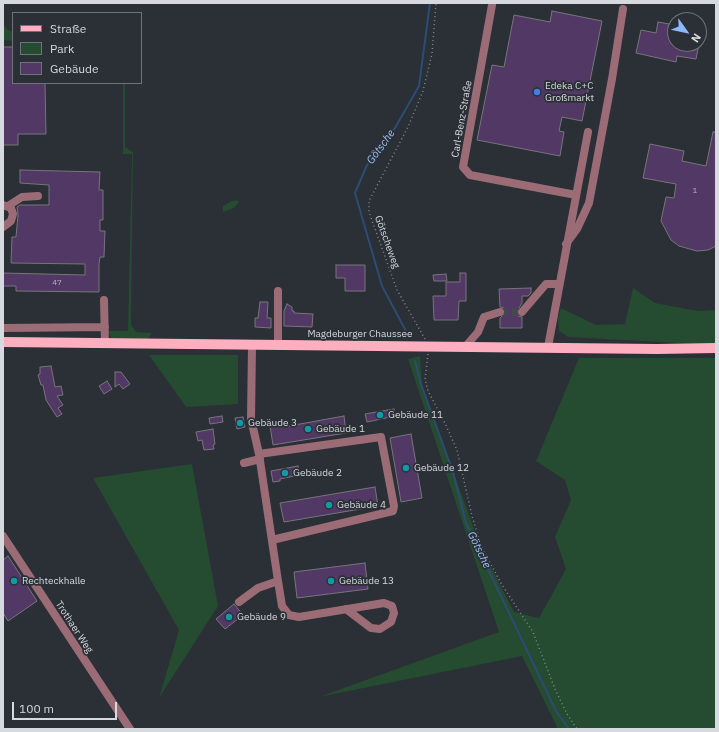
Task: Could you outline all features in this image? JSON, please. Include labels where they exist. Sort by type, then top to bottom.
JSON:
[{"type":"main road","name":"Magdeburger Chaussee","points":[[3,342],[428,350],[465,347],[657,349],[716,348]]},
{"type":"street","name":"Carl-Benz-Straße","points":[[492,5],[463,167],[470,175],[576,195]]},
{"type":"street","points":[[566,244],[577,229],[589,203],[612,79],[623,9]]},
{"type":"street","points":[[548,347],[588,132]]},
{"type":"street","points":[[3,227],[9,224],[13,218],[13,211],[6,205],[22,197],[38,196]]},
{"type":"street","points":[[522,312],[546,284],[559,284]]},
{"type":"street","points":[[278,291],[278,346]]},
{"type":"street","points":[[104,300],[105,344]]},
{"type":"street","points":[[465,347],[478,332],[484,317],[500,312]]},
{"type":"street","points":[[3,328],[105,327]]},
{"type":"street","points":[[252,346],[251,420],[259,456],[282,606],[289,615],[299,617],[384,602],[392,606],[394,613],[391,622],[380,629],[371,628],[346,609]]},
{"type":"street","points":[[244,463],[259,456],[381,437],[394,506],[392,511],[272,540]]},
{"type":"street","name":"Trothaer Weg","points":[[3,536],[130,729]]},
{"type":"street","points":[[239,602],[258,588],[278,581]]},
{"type":"path","name":"Götscheweg","points":[[428,350],[397,290],[369,212],[369,201],[408,127],[423,91],[432,54],[436,3]]},
{"type":"path","points":[[428,350],[428,362],[425,379],[428,391],[457,450],[472,516],[481,546],[502,585],[532,632],[555,689],[567,714],[577,729]]},
{"type":"green space","points":[[3,24],[7,29],[12,32],[12,41],[3,40]]},
{"type":"green space","points":[[123,84],[125,84],[125,147],[133,152],[131,325],[136,332],[152,333],[148,339],[112,339],[107,331],[128,331],[132,154],[123,154]]},
{"type":"green space","points":[[238,200],[239,202],[234,208],[223,212],[223,206],[232,201]]},
{"type":"green space","points":[[633,288],[655,303],[698,311],[716,310],[716,345],[568,337],[559,331],[558,318],[561,308],[596,325],[625,324]]},
{"type":"green space","points":[[149,355],[238,355],[238,404],[186,407]]},
{"type":"green space","points":[[420,356],[422,385],[480,546],[514,612],[539,618],[566,569],[555,537],[571,500],[565,480],[536,461],[579,358],[716,358],[716,729],[558,729],[522,656],[319,697],[499,632],[408,359]]},
{"type":"green space","points":[[192,464],[218,606],[159,698],[179,630],[93,478]]},
{"type":"building","name":"Edeka C+C Großmarkt","points":[[552,11],[602,21],[582,121],[562,117],[559,131],[564,132],[560,156],[477,140],[492,65],[504,67],[514,15],[550,22]]},
{"type":"building","points":[[658,22],[667,24],[667,52],[697,52],[696,59],[677,56],[676,62],[636,53],[641,30],[656,33]]},
{"type":"building","points":[[3,47],[12,47],[12,84],[45,84],[46,134],[18,134],[18,145],[3,145]]},
{"type":"building","points":[[713,132],[716,132],[716,246],[708,250],[697,251],[679,246],[671,240],[661,221],[666,197],[674,198],[676,184],[643,178],[650,144],[684,151],[682,161],[706,166]]},
{"type":"building","points":[[20,170],[100,172],[99,190],[103,190],[103,220],[100,220],[100,231],[105,231],[104,257],[100,257],[99,264],[99,292],[16,291],[16,286],[3,286],[3,273],[85,275],[85,264],[11,263],[12,237],[16,237],[18,215],[17,207],[20,205],[49,205],[49,185],[20,183]]},
{"type":"building","points":[[336,265],[365,265],[365,291],[345,291],[345,278],[336,278]]},
{"type":"building","points":[[460,273],[466,273],[466,301],[459,301],[458,320],[434,320],[433,296],[446,296],[446,282],[460,282]]},
{"type":"building","points":[[446,274],[447,281],[434,281],[433,275]]},
{"type":"building","points":[[531,288],[531,293],[528,296],[522,296],[522,303],[517,311],[518,316],[522,317],[522,328],[500,328],[500,318],[505,313],[504,308],[500,307],[499,289]]},
{"type":"building","points":[[260,302],[268,302],[267,318],[271,318],[271,328],[255,327],[255,318],[258,318]]},
{"type":"building","points":[[287,304],[292,307],[292,311],[294,311],[294,313],[313,314],[312,327],[284,326],[284,311]]},
{"type":"building","points":[[51,366],[55,387],[61,386],[63,395],[57,396],[63,405],[58,408],[62,414],[57,417],[46,400],[43,385],[41,385],[38,375],[40,374],[40,367]]},
{"type":"building","points":[[115,372],[121,372],[130,384],[123,389],[119,384],[115,387]]},
{"type":"building","points":[[107,381],[112,389],[104,394],[99,386]]},
{"type":"building","name":"Gebäude 11","points":[[394,409],[395,416],[367,422],[365,414]]},
{"type":"building","points":[[222,416],[223,422],[210,424],[209,418]]},
{"type":"building","name":"Gebäude 1","points":[[344,416],[346,433],[273,445],[270,426],[288,423],[289,426]]},
{"type":"building","name":"Gebäude 3","points":[[243,417],[245,427],[237,429],[235,418]]},
{"type":"building","points":[[213,429],[215,444],[213,445],[214,449],[204,450],[202,440],[198,441],[196,432]]},
{"type":"building","name":"Gebäude 12","points":[[411,434],[422,498],[401,502],[390,438]]},
{"type":"building","name":"Gebäude 2","points":[[298,466],[299,475],[273,482],[271,471]]},
{"type":"building","name":"Gebäude 4","points":[[375,487],[378,506],[284,522],[280,503]]},
{"type":"building","name":"Rechteckhalle","points":[[8,556],[37,601],[8,621],[3,613],[3,560]]},
{"type":"building","name":"Gebäude 13","points":[[365,563],[368,589],[297,598],[294,572]]},
{"type":"building","name":"Gebäude 9","points":[[234,604],[243,615],[225,629],[216,619]]},
{"type":"waterway","name":"Götsche","points":[[407,333],[382,286],[355,193],[367,165],[382,143],[395,128],[419,86],[430,3]]},
{"type":"waterway","name":"Götsche","points":[[415,361],[421,384],[453,472],[466,523],[556,711],[569,729]]},
{"type":"tunnel","points":[[500,312],[522,312]]},
{"type":"place","name":"Edeka C+C Großmarkt","points":[[537,92]]},
{"type":"place","name":"Gebäude 11","points":[[380,415]]},
{"type":"place","name":"Gebäude 3","points":[[240,423]]},
{"type":"place","name":"Gebäude 1","points":[[308,429]]},
{"type":"place","name":"Gebäude 12","points":[[406,468]]},
{"type":"place","name":"Gebäude 2","points":[[285,473]]},
{"type":"place","name":"Gebäude 4","points":[[329,505]]},
{"type":"place","name":"Rechteckhalle","points":[[14,581]]},
{"type":"place","name":"Gebäude 13","points":[[331,581]]},
{"type":"place","name":"Gebäude 9","points":[[229,617]]}]
